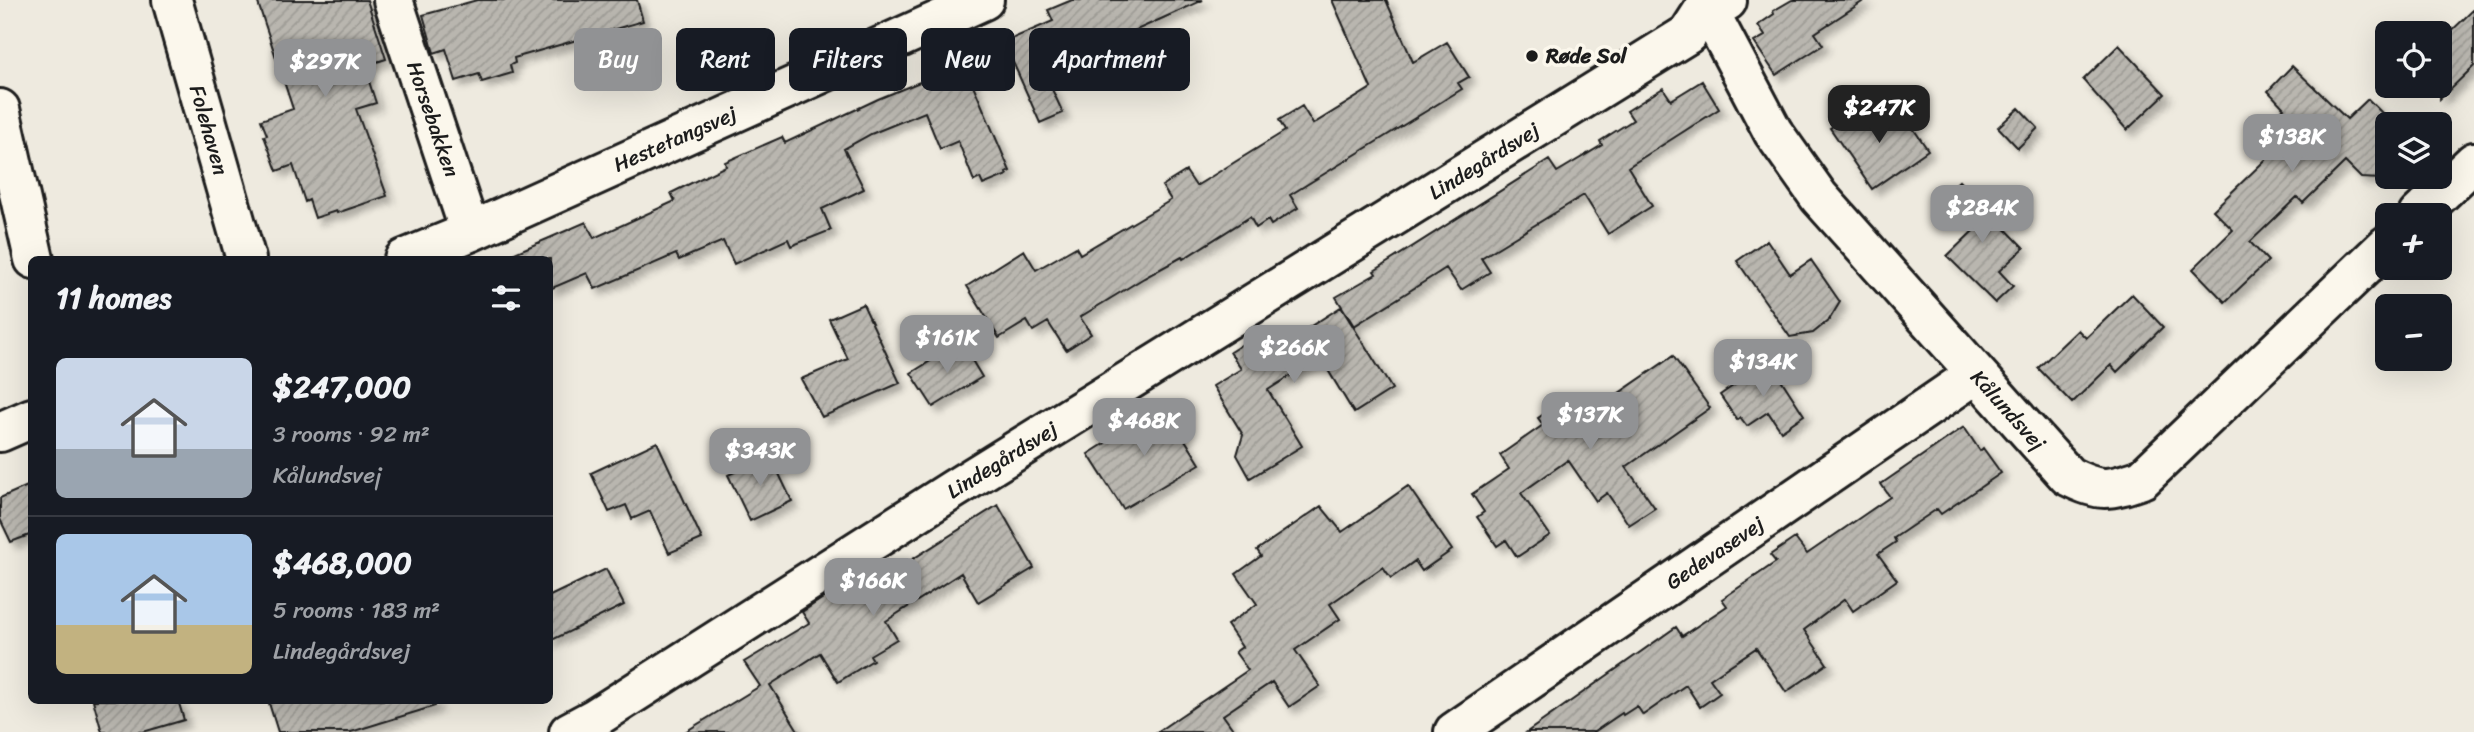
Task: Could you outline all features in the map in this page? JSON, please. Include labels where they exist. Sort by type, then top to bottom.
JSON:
[{"type":"street","name":"Folehaven","points":[[172,0],[245,256]]},
{"type":"street","name":"Hestetangsvej","points":[[411,256],[984,0]]},
{"type":"street","name":"Horsebakken","points":[[400,2],[470,232]]},
{"type":"street","name":"Kålundsvej","points":[[1716,2],[1773,132],[1819,197],[2068,476],[2089,487],[2112,489],[2142,478],[2375,256]]},
{"type":"street","name":"Lindegårdsvej","points":[[569,732],[1688,34],[1716,2]]},
{"type":"street","points":[[0,108],[33,256]]},
{"type":"street","points":[[2431,203],[2474,162]]},
{"type":"street","name":"Gedevasevej","points":[[1454,732],[1976,374]]},
{"type":"street","points":[[0,432],[28,420]]},
{"type":"building","points":[[257,0],[367,0],[386,59],[364,66],[376,103],[356,109],[387,196],[315,218],[309,200],[305,202],[293,165],[277,171],[261,120],[293,109]]},
{"type":"building","points":[[477,0],[637,0],[643,21],[619,28],[574,28],[574,41],[514,58],[515,63],[510,65],[512,73],[482,82],[479,74],[456,81],[446,49],[434,53],[423,15]]},
{"type":"building","points":[[1072,0],[1203,0],[1141,28],[1037,28],[1053,21],[1048,10]]},
{"type":"building","points":[[1332,0],[1386,0],[1413,62],[1447,42],[1469,77],[1458,83],[1462,89],[1290,195],[1298,208],[1271,225],[1268,220],[1256,228],[1250,217],[1183,259],[1182,257],[1144,278],[1080,317],[1091,334],[1066,350],[1048,322],[1033,331],[1027,321],[999,338],[967,286],[1024,250],[1036,270],[1076,247],[1080,254],[1171,200],[1162,186],[1186,171],[1196,186],[1285,131],[1279,120],[1302,106],[1313,124],[1371,88]]},
{"type":"building","points":[[1792,0],[1865,0],[1815,33],[1823,45],[1776,75],[1754,42],[1765,36],[1758,25],[1774,14],[1773,11]]},
{"type":"building","points":[[2474,9],[2474,66],[2452,87],[2452,30]]},
{"type":"building","points":[[1029,31],[1029,91],[1053,91],[1063,113],[1040,123],[1015,67],[1015,37]]},
{"type":"building","points":[[2119,45],[2165,94],[2127,130],[2083,80]]},
{"type":"building","points":[[2292,66],[2347,119],[2368,99],[2381,112],[2375,112],[2375,179],[2361,178],[2345,162],[2303,203],[2297,197],[2250,242],[2268,261],[2225,302],[2193,269],[2233,230],[2213,210],[2283,143],[2266,125],[2284,108],[2268,91]]},
{"type":"building","points":[[1702,81],[1719,109],[1628,167],[1652,206],[1608,234],[1584,195],[1481,258],[1490,272],[1461,290],[1446,268],[1354,326],[1336,297],[1376,274],[1374,271],[1549,160],[1557,172],[1602,145],[1600,141],[1633,120],[1627,111],[1663,88],[1671,100]]},
{"type":"building","points":[[921,82],[921,91],[976,91],[1010,171],[1007,175],[983,185],[980,178],[974,181],[958,141],[940,149],[925,112],[871,134],[844,149],[864,189],[822,209],[831,230],[791,246],[788,239],[734,264],[723,241],[679,260],[676,254],[595,289],[587,273],[553,288],[553,256],[508,256],[586,222],[594,238],[675,201],[671,193],[726,166],[725,162],[782,137],[785,143],[878,99],[898,91],[907,91],[907,87]]},
{"type":"building","points":[[1899,108],[1928,150],[1872,189],[1830,128],[1857,110],[1869,128]]},
{"type":"building","points":[[2019,108],[2038,128],[2018,148],[1998,127]]},
{"type":"building","points":[[1959,181],[2024,248],[1999,271],[2013,286],[1995,303],[1947,256],[1974,230],[1943,196]]},
{"type":"building","points":[[1767,240],[1790,274],[1811,260],[1840,302],[1829,320],[1813,333],[1790,337],[1737,261]]},
{"type":"building","points":[[2132,294],[2163,327],[2117,372],[2111,365],[2072,403],[2038,368],[2078,330],[2086,338]]},
{"type":"building","points":[[863,304],[900,383],[822,417],[801,379],[848,359],[829,319]]},
{"type":"building","points":[[1341,307],[1392,389],[1354,413],[1320,357],[1268,390],[1302,446],[1250,478],[1237,455],[1243,435],[1213,386],[1241,369],[1230,352],[1255,336],[1267,354]]},
{"type":"building","points":[[961,342],[982,377],[933,407],[911,373]]},
{"type":"building","points":[[1673,356],[1710,408],[1626,467],[1655,508],[1629,525],[1607,493],[1596,501],[1568,460],[1521,493],[1550,535],[1517,557],[1506,540],[1497,546],[1477,517],[1484,512],[1472,494],[1509,469],[1500,455],[1543,425],[1538,418],[1573,394],[1587,415]]},
{"type":"building","points":[[1769,361],[1804,415],[1781,431],[1768,412],[1747,426],[1740,417],[1737,420],[1720,395]]},
{"type":"building","points":[[1164,406],[1200,464],[1123,509],[1088,454]]},
{"type":"building","points":[[1964,427],[1980,451],[1983,448],[2001,473],[1941,514],[1937,509],[1894,538],[1896,542],[1878,554],[1897,580],[1853,611],[1845,599],[1804,630],[1827,664],[1786,692],[1756,648],[1710,679],[1720,693],[1700,707],[1686,685],[1643,715],[1637,706],[1594,732],[1527,732],[1676,627],[1682,636],[1727,606],[1722,599],[1776,562],[1770,555],[1795,538],[1807,554],[1890,497],[1881,484]]},
{"type":"building","points":[[657,442],[702,539],[669,553],[650,511],[632,519],[626,505],[609,512],[591,473]]},
{"type":"building","points":[[770,455],[792,501],[750,521],[728,475]]},
{"type":"building","points":[[28,486],[28,536],[11,542],[0,519],[0,498]]},
{"type":"building","points":[[1408,486],[1452,550],[1422,571],[1415,561],[1391,578],[1383,567],[1330,604],[1340,619],[1295,650],[1320,686],[1289,707],[1272,682],[1223,715],[1235,732],[1157,732],[1248,670],[1235,652],[1242,647],[1227,625],[1257,604],[1236,574],[1261,556],[1257,550],[1321,506],[1342,532]]},
{"type":"building","points":[[998,505],[1034,568],[978,602],[961,573],[886,621],[897,639],[870,655],[873,660],[838,682],[820,653],[770,685],[799,732],[685,732],[760,686],[744,662],[809,623],[802,612],[837,589],[845,602]]},
{"type":"building","points":[[606,569],[624,605],[553,640],[553,595]]},
{"type":"building","points":[[94,704],[179,704],[184,720],[143,732],[102,732]]},
{"type":"building","points":[[269,704],[435,704],[351,732],[278,732]]},
{"type":"place","name":"Røde Sol","points":[[1532,56]]}]
